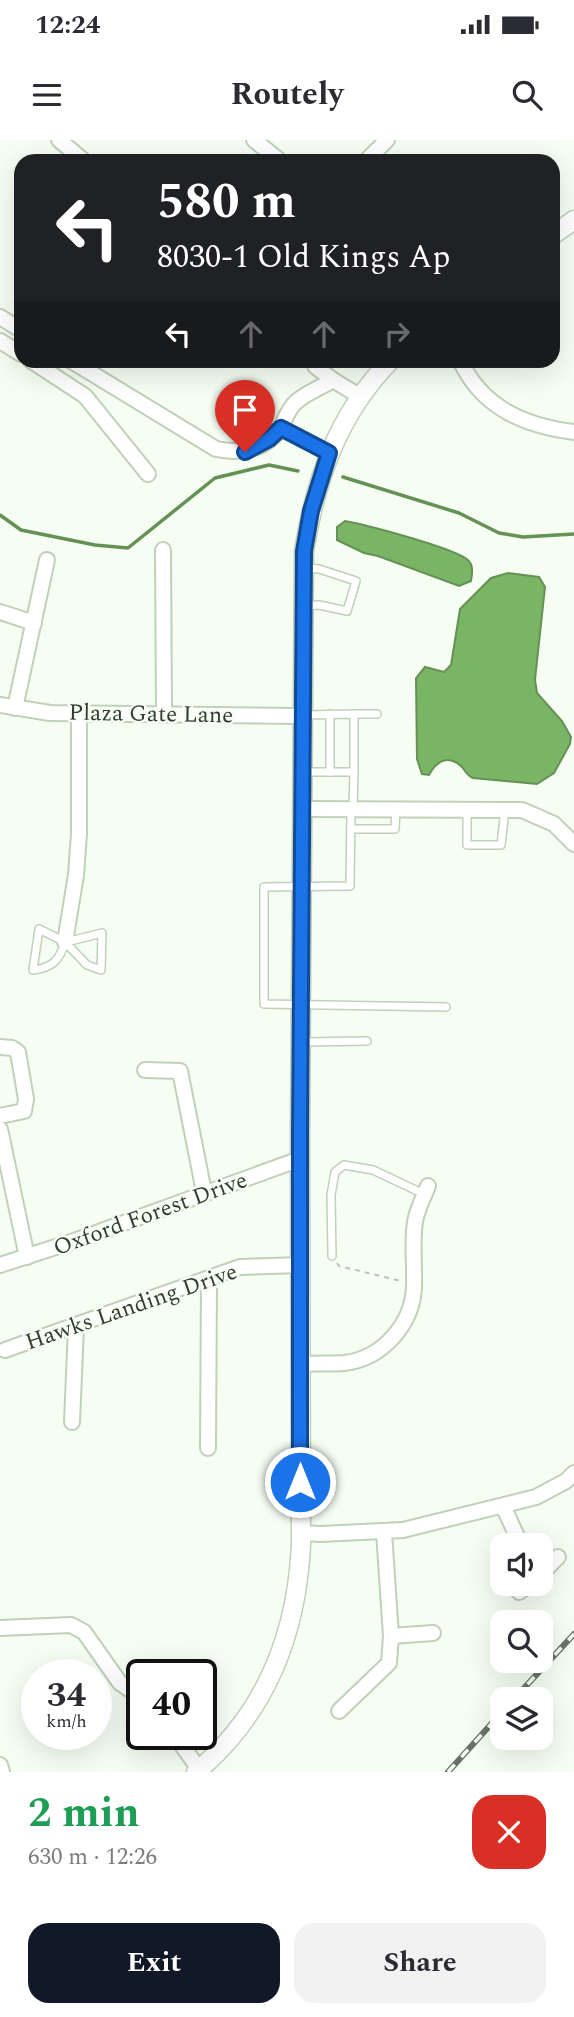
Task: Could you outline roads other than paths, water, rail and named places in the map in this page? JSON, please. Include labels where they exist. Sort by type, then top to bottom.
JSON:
[{"type":"street","points":[[59,140],[76,154]]},
{"type":"street","points":[[254,140],[271,154]]},
{"type":"street","points":[[373,154],[387,140]]},
{"type":"street","points":[[42,368],[85,396],[148,474]]},
{"type":"street","points":[[83,368],[216,449],[245,452],[269,439],[281,428],[296,402],[334,380]]},
{"type":"street","points":[[317,368],[361,397]]},
{"type":"street","points":[[185,1750],[199,1771],[248,1715],[284,1649],[297,1589],[300,1533],[304,568],[311,511],[329,453],[361,397],[385,368]]},
{"type":"street","points":[[465,368],[483,396],[513,415],[535,425],[574,432]]},
{"type":"street","points":[[281,428],[329,453]]},
{"type":"street","points":[[163,550],[164,713]]},
{"type":"street","points":[[15,708],[47,560]]},
{"type":"street","points":[[0,612],[34,623]]},
{"type":"street","name":"Plaza Gate Lane","points":[[0,705],[50,713],[303,716]]},
{"type":"street","points":[[65,943],[76,875],[79,834],[79,712]]},
{"type":"street","points":[[303,809],[522,810],[545,819],[574,844]]},
{"type":"street","points":[[0,1047],[12,1048],[18,1052],[26,1099],[24,1111],[0,1116]]},
{"type":"street","points":[[145,1070],[180,1071],[204,1192]]},
{"type":"street","points":[[0,1129],[27,1257]]},
{"type":"street","name":"Oxford Forest Drive","points":[[0,1265],[300,1159]]},
{"type":"street","points":[[301,1364],[345,1363],[374,1353],[389,1342],[402,1326],[411,1308],[415,1219],[426,1191]]},
{"type":"street","name":"Hawks Landing Drive","points":[[5,1350],[240,1267],[300,1265]]},
{"type":"street","points":[[208,1448],[209,1279]]},
{"type":"street","points":[[72,1422],[76,1326]]},
{"type":"street","points":[[300,1533],[403,1530],[503,1506],[550,1491],[574,1473]]},
{"type":"street","points":[[503,1506],[515,1533]]},
{"type":"street","points":[[339,1711],[389,1663],[391,1636],[384,1532]]},
{"type":"street","points":[[553,1562],[558,1557]]},
{"type":"street","points":[[0,1628],[71,1625],[84,1632],[120,1683],[126,1687]]},
{"type":"street","points":[[391,1636],[433,1633]]},
{"type":"street","points":[[0,1765],[2,1772]]},
{"type":"lane","points":[[303,606],[347,611],[355,581],[319,569],[304,568]]},
{"type":"lane","points":[[330,714],[330,772]]},
{"type":"lane","points":[[355,714],[350,886],[264,887],[264,1004],[446,1007]]},
{"type":"lane","points":[[303,716],[377,714]]},
{"type":"lane","points":[[303,772],[354,772]]},
{"type":"lane","points":[[351,828],[395,829],[396,808]]},
{"type":"lane","points":[[467,808],[467,845],[501,845],[505,809]]},
{"type":"lane","points":[[65,943],[61,957],[46,969],[33,970],[38,929],[65,943],[87,965],[102,970],[102,933],[65,943]]},
{"type":"lane","points":[[302,1042],[367,1041]]},
{"type":"lane","points":[[332,1256],[331,1195],[335,1172],[344,1166],[373,1170],[426,1191]]},
{"type":"waterway","points":[[0,515],[21,530],[95,545],[128,548],[215,478],[269,465],[298,471]]},
{"type":"waterway","points":[[343,477],[459,513],[499,533],[523,537],[574,534]]},
{"type":"railway","points":[[525,1687],[574,1634]]},
{"type":"railway","points":[[448,1772],[490,1725]]}]
